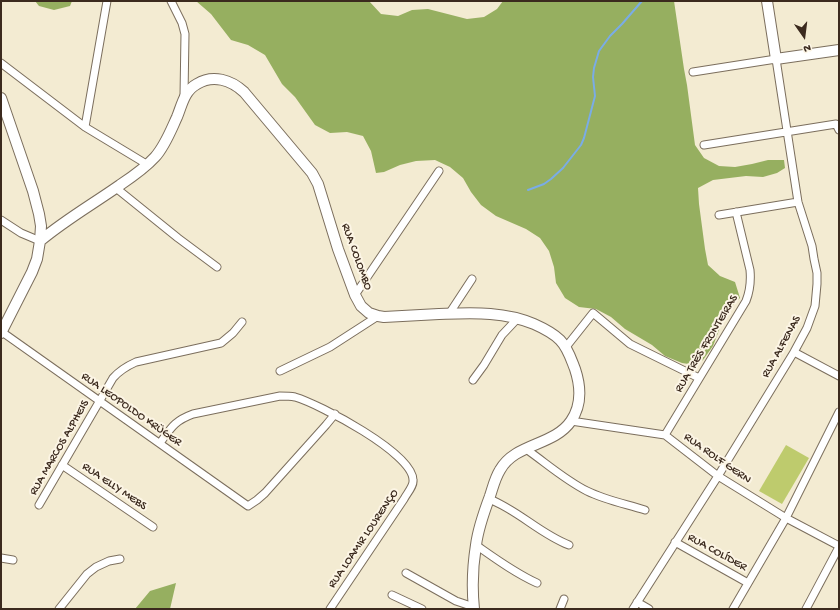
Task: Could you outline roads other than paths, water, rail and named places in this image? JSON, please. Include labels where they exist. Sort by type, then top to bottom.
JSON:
[{"type":"street","points":[[86,127],[107,1]]},
{"type":"street","points":[[171,1],[182,23],[185,34],[184,96]]},
{"type":"street","points":[[767,1],[776,60]]},
{"type":"street","points":[[694,72],[839,50]]},
{"type":"street","name":"RUA ALFENAS","points":[[633,609],[718,476],[794,352],[808,328],[815,306],[817,293],[816,273],[812,246],[798,202],[776,60]]},
{"type":"street","points":[[1,63],[86,127],[148,165]]},
{"type":"street","name":"RUA COLOMBO","points":[[40,241],[148,165],[162,147],[177,116],[184,96],[196,84],[205,80],[220,79],[230,82],[244,92],[316,179],[338,249],[355,294],[361,306],[365,310],[369,313],[384,317],[488,313],[509,316],[541,327],[560,340],[566,347],[570,356],[579,383],[580,392],[577,409],[571,421],[563,430],[511,458],[504,464],[497,476],[476,545],[474,608]]},
{"type":"street","points":[[1,98],[36,203],[41,226],[37,259],[32,272],[1,332]]},
{"type":"street","points":[[704,145],[836,124],[839,130]]},
{"type":"street","points":[[355,294],[439,171]]},
{"type":"street","points":[[116,188],[217,267]]},
{"type":"street","points":[[719,214],[798,202]]},
{"type":"street","name":"RUA TRÊS FRONTEIRAS","points":[[665,435],[746,301],[749,293],[751,277],[750,270],[736,212]]},
{"type":"street","points":[[1,220],[21,233],[40,241]]},
{"type":"street","points":[[449,314],[472,279]]},
{"type":"street","points":[[566,347],[593,313],[630,344],[699,378]]},
{"type":"street","points":[[280,371],[330,347],[378,316]]},
{"type":"street","points":[[473,380],[502,335],[518,318]]},
{"type":"street","name":"RUA MARCOS ALPHEIS","points":[[39,505],[113,378],[119,371],[136,362],[221,343],[233,333],[242,322]]},
{"type":"street","name":"RUA LEOPOLDO KRÜGER","points":[[1,332],[248,506],[265,493],[335,414]]},
{"type":"street","points":[[794,352],[839,376]]},
{"type":"street","points":[[160,443],[172,427],[184,418],[193,414],[280,396],[296,397],[335,414]]},
{"type":"street","points":[[733,609],[786,518],[839,412]]},
{"type":"street","name":"RUA LOAMIR LOURENÇO","points":[[330,609],[404,499],[414,480],[412,473],[403,460],[362,430],[335,414]]},
{"type":"street","name":"RUA ROLF GERN","points":[[571,421],[665,435],[718,476],[786,518],[839,547]]},
{"type":"street","points":[[526,449],[576,485],[600,496],[645,510]]},
{"type":"street","name":"RUA ELLY MEBS","points":[[62,465],[153,527]]},
{"type":"street","points":[[489,500],[502,505],[557,540],[569,545]]},
{"type":"street","name":"RUA COLÍDER","points":[[676,542],[748,583]]},
{"type":"street","points":[[476,545],[526,578],[537,583]]},
{"type":"street","points":[[806,609],[839,547]]},
{"type":"street","points":[[1,558],[13,560]]},
{"type":"street","points":[[59,609],[87,574],[96,566],[120,559]]},
{"type":"street","points":[[406,573],[456,601],[474,608]]},
{"type":"street","points":[[392,595],[422,609]]},
{"type":"street","points":[[560,609],[564,599]]},
{"type":"street","points":[[637,602],[649,609]]},
{"type":"waterway","points":[[528,190],[544,184],[551,179],[563,168],[581,145],[595,96],[593,77],[599,51],[610,36],[642,1]]}]
